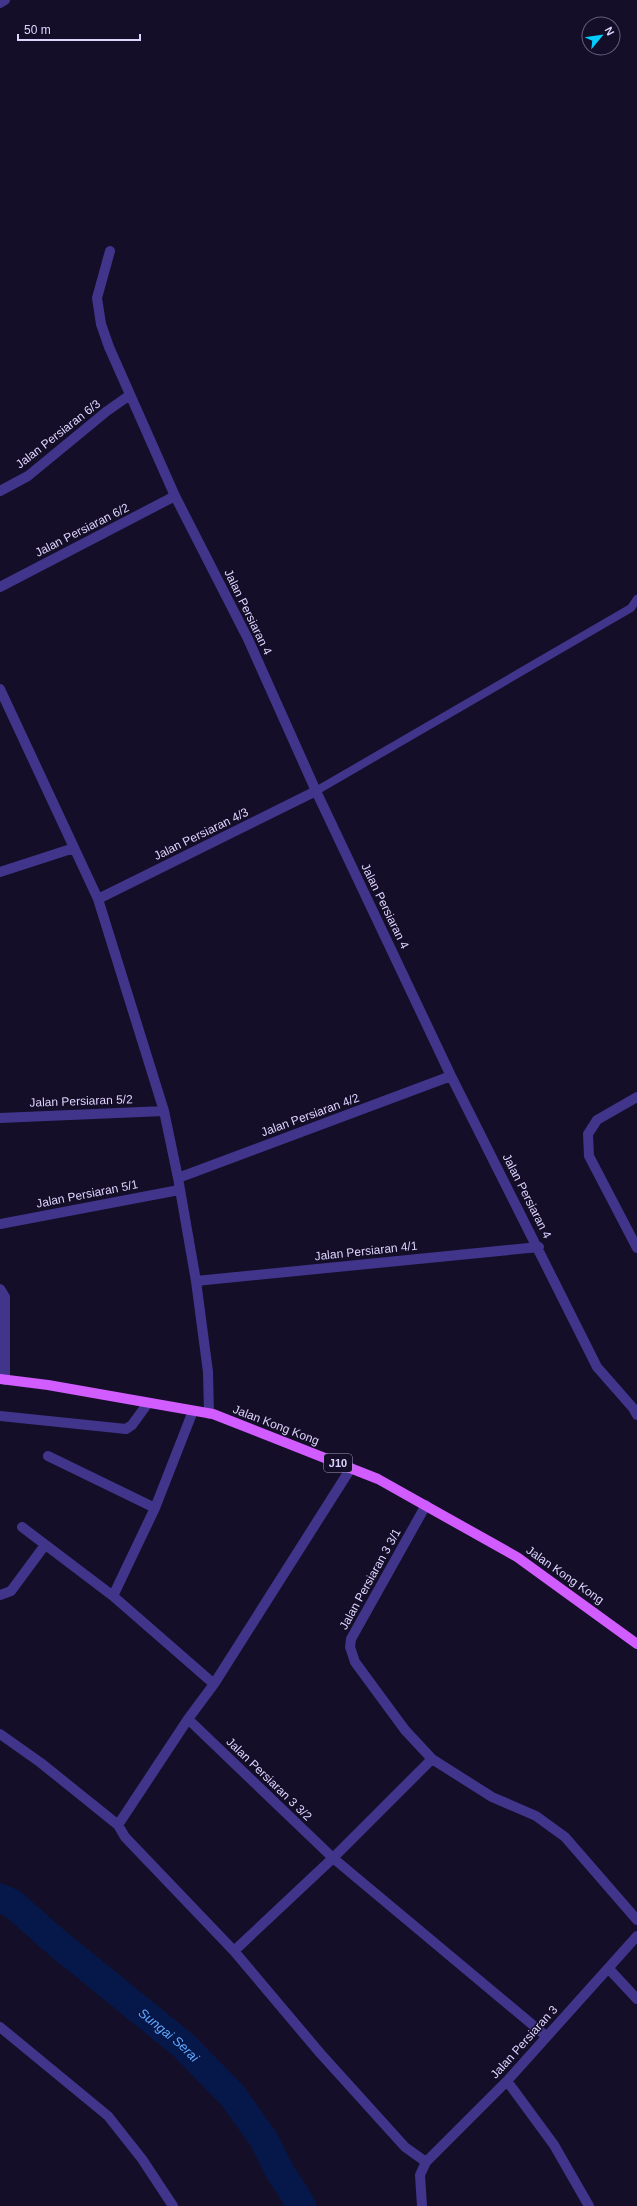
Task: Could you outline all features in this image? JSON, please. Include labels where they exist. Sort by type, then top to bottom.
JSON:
[{"type":"main road","name":"Jalan Kong Kong","points":[[3,1379],[209,1414],[378,1479],[517,1557],[637,1644]]},
{"type":"street","points":[[0,3],[5,0]]},
{"type":"street","name":"Jalan Persiaran 4","points":[[110,251],[97,298],[100,324],[175,496],[248,639],[316,791],[452,1076],[539,1247],[597,1367],[633,1408],[637,1415]]},
{"type":"street","name":"Jalan Persiaran 6/3","points":[[0,491],[28,476],[107,411],[130,395]]},
{"type":"street","name":"Jalan Persiaran 6/2","points":[[0,587],[175,496]]},
{"type":"street","points":[[0,690],[98,899],[164,1111],[178,1178],[196,1281],[208,1372],[209,1414]]},
{"type":"street","name":"Jalan Persiaran 4/3","points":[[98,899],[316,791]]},
{"type":"street","points":[[0,872],[74,848]]},
{"type":"street","name":"Jalan Persiaran 4/2","points":[[178,1178],[452,1076]]},
{"type":"street","points":[[637,1097],[597,1120],[588,1134],[589,1156],[637,1248]]},
{"type":"street","name":"Jalan Persiaran 5/2","points":[[0,1118],[164,1111]]},
{"type":"street","name":"Jalan Persiaran 5/1","points":[[0,1224],[179,1190]]},
{"type":"street","name":"Jalan Persiaran 4/1","points":[[196,1281],[539,1247]]},
{"type":"street","points":[[0,1290],[5,1297],[3,1379]]},
{"type":"street","points":[[0,1416],[126,1429],[132,1425],[148,1403]]},
{"type":"street","points":[[113,1596],[155,1508],[193,1411]]},
{"type":"street","points":[[48,1456],[155,1508]]},
{"type":"street","points":[[118,1825],[188,1719],[214,1684],[351,1468]]},
{"type":"street","name":"Jalan Persiaran 3 3/1","points":[[426,1505],[351,1639],[350,1647],[355,1662],[405,1730],[432,1759],[492,1797],[536,1816],[565,1837],[637,1920]]},
{"type":"street","points":[[22,1527],[113,1596],[214,1684]]},
{"type":"street","points":[[0,1595],[11,1591],[45,1545]]},
{"type":"street","name":"Jalan Persiaran 3 3/2","points":[[188,1719],[333,1858],[546,2036]]},
{"type":"street","points":[[0,1734],[41,1763],[118,1825],[125,1837],[234,1951],[325,2059],[405,2147],[426,2162],[420,2175],[422,2206]]},
{"type":"street","points":[[234,1951],[333,1858],[432,1759]]},
{"type":"street","name":"Jalan Persiaran 3","points":[[426,2162],[507,2081],[637,1936]]},
{"type":"street","points":[[609,1969],[637,1999]]},
{"type":"street","points":[[0,2027],[108,2116],[142,2159],[173,2206]]},
{"type":"street","points":[[507,2081],[554,2145],[589,2206]]},
{"type":"lane","points":[[316,791],[631,608],[637,599]]},
{"type":"waterway","name":"Sungai Serai","points":[[0,1898],[13,1904],[56,1942],[183,2045],[233,2096],[264,2140],[279,2170],[302,2206]]}]
